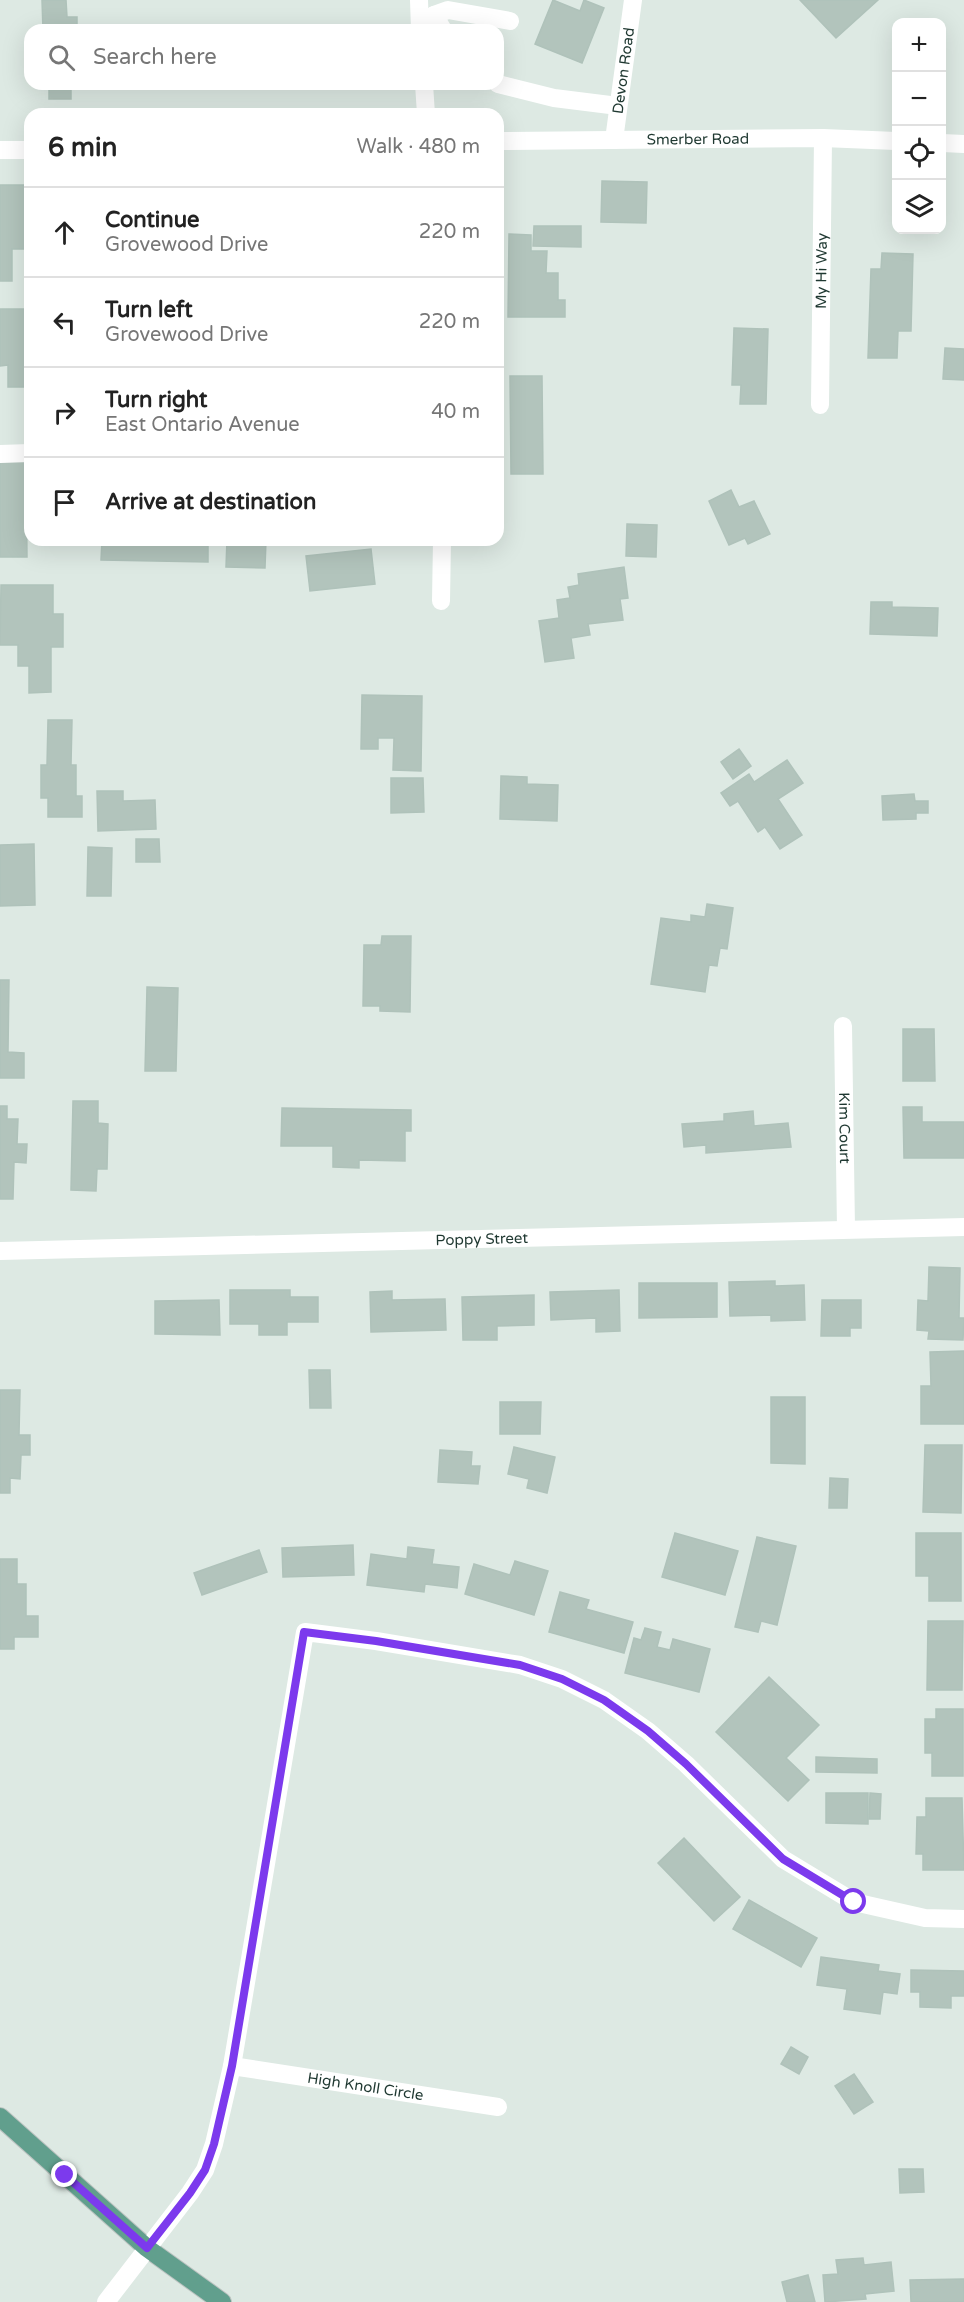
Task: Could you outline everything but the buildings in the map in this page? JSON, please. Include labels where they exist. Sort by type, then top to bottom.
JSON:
[{"type":"main road","points":[[0,2117],[147,2248],[222,2302]]},
{"type":"street","points":[[418,0],[430,24]]},
{"type":"street","name":"Devon Road","points":[[614,140],[633,0]]},
{"type":"street","points":[[433,24],[448,10],[510,21]]},
{"type":"street","points":[[504,86],[554,98],[618,106]]},
{"type":"street","points":[[424,90],[426,108]]},
{"type":"street","name":"Smerber Road","points":[[504,141],[823,138],[892,141]]},
{"type":"street","name":"My Hi Way","points":[[820,405],[823,138]]},
{"type":"street","points":[[946,143],[964,144]]},
{"type":"street","points":[[0,150],[24,150]]},
{"type":"street","points":[[0,454],[24,453]]},
{"type":"street","points":[[441,602],[442,546]]},
{"type":"street","name":"Kim Court","points":[[843,1026],[846,1229]]},
{"type":"street","name":"Poppy Street","points":[[0,1251],[964,1227]]},
{"type":"street","points":[[106,2302],[167,2224],[205,2170],[214,2144],[232,2066],[304,1632],[376,1641],[520,1665],[562,1679],[604,1700],[648,1731],[686,1764],[783,1859],[854,1902],[925,1918],[964,1919]]},
{"type":"street","name":"High Knoll Circle","points":[[232,2066],[498,2107]]},
{"type":"route","points":[[65,2175],[147,2248],[205,2170],[214,2144],[232,2066],[304,1632],[376,1641],[520,1665],[562,1679],[604,1700],[648,1731],[686,1764],[783,1859],[854,1902]]}]
